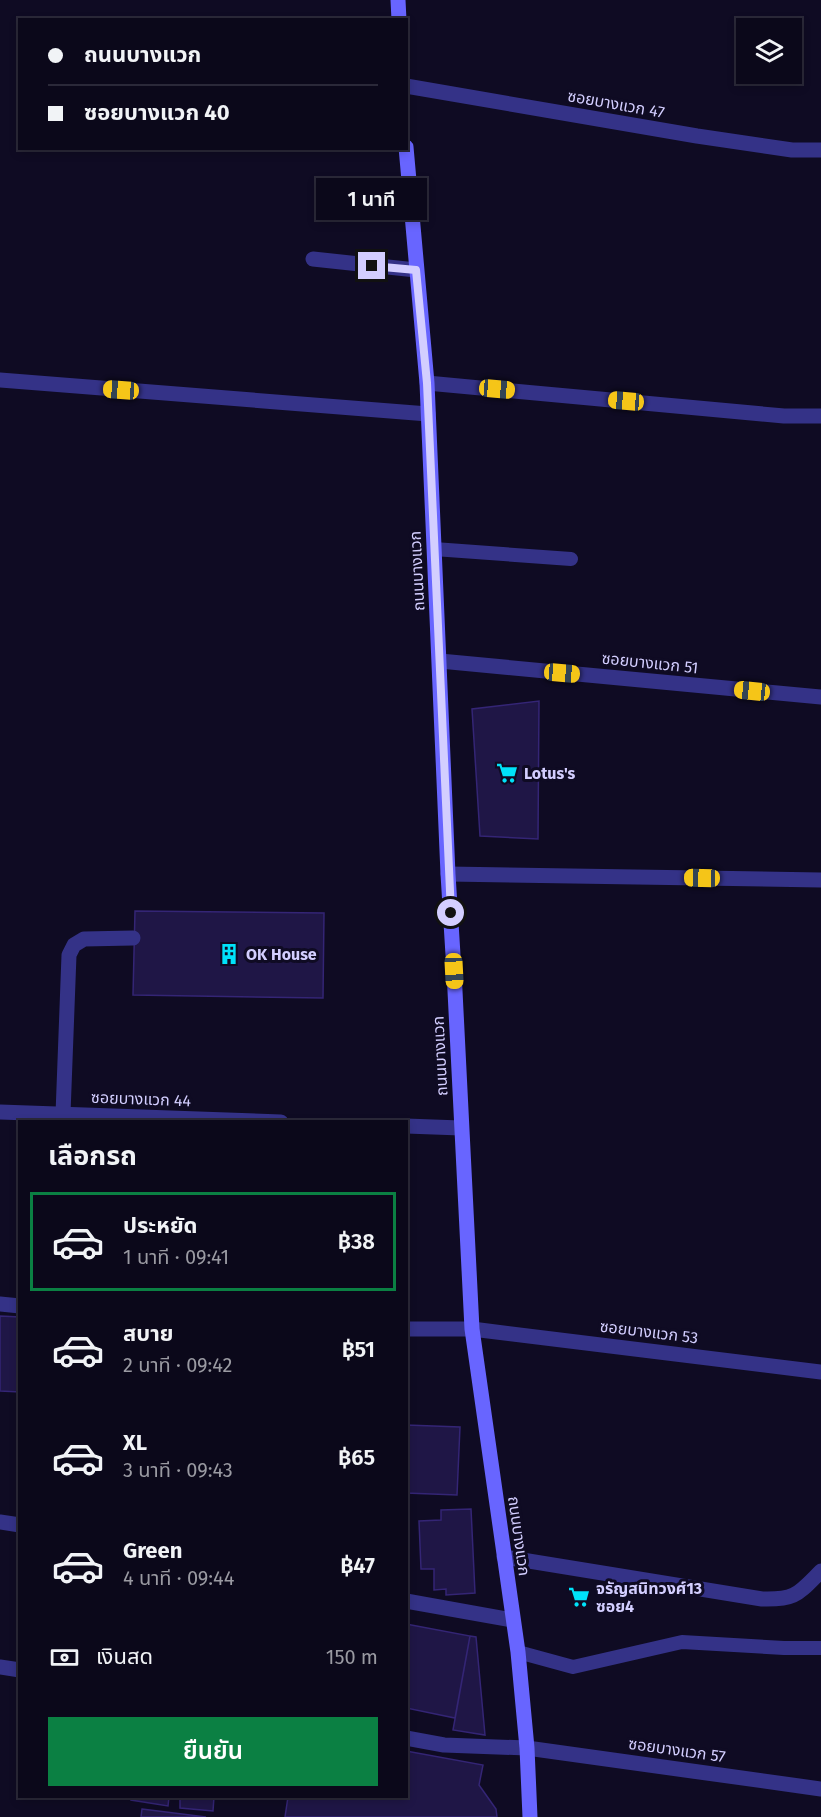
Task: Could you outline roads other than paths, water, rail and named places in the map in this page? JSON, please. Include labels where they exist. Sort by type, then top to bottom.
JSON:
[{"type":"main road","points":[[398,0],[399,18]]},
{"type":"main road","name":"ถนนบางแวก","points":[[406,150],[427,383],[448,874],[472,1329],[518,1652],[527,1748],[530,1817]]},
{"type":"street","name":"ซอยบางแวก 47","points":[[408,86],[697,136],[792,150],[821,150]]},
{"type":"street","points":[[313,259],[416,270]]},
{"type":"street","points":[[0,381],[428,414]]},
{"type":"street","points":[[427,383],[784,416],[821,416]]},
{"type":"street","name":"ซอยบางแวก 51","points":[[440,661],[821,697]]},
{"type":"street","points":[[448,874],[821,880]]},
{"type":"street","points":[[63,1114],[69,955],[74,945],[84,939],[133,938]]},
{"type":"street","name":"ซอยบางแวก 44","points":[[0,1112],[226,1120]]},
{"type":"street","points":[[408,1126],[461,1128]]},
{"type":"street","points":[[0,1304],[18,1306]]},
{"type":"street","name":"ซอยบางแวก 53","points":[[408,1329],[472,1329],[821,1372]]},
{"type":"street","points":[[0,1522],[18,1525]]},
{"type":"street","points":[[504,1557],[762,1599],[781,1600],[798,1594],[821,1571]]},
{"type":"street","points":[[408,1601],[512,1620]]},
{"type":"street","points":[[0,1668],[18,1670]]},
{"type":"street","name":"ซอยบางแวก 57","points":[[408,1738],[444,1745],[527,1748],[821,1789]]},
{"type":"lane","points":[[434,549],[571,560]]},
{"type":"lane","points":[[518,1652],[573,1667],[681,1642],[821,1648]]},
{"type":"place","name":"Lotus's","points":[[507,773]]},
{"type":"place","name":"OK House","points":[[229,954]]},
{"type":"place","name":"จรัญสนิทวงศ์13 ซอย4","points":[[579,1597]]}]
